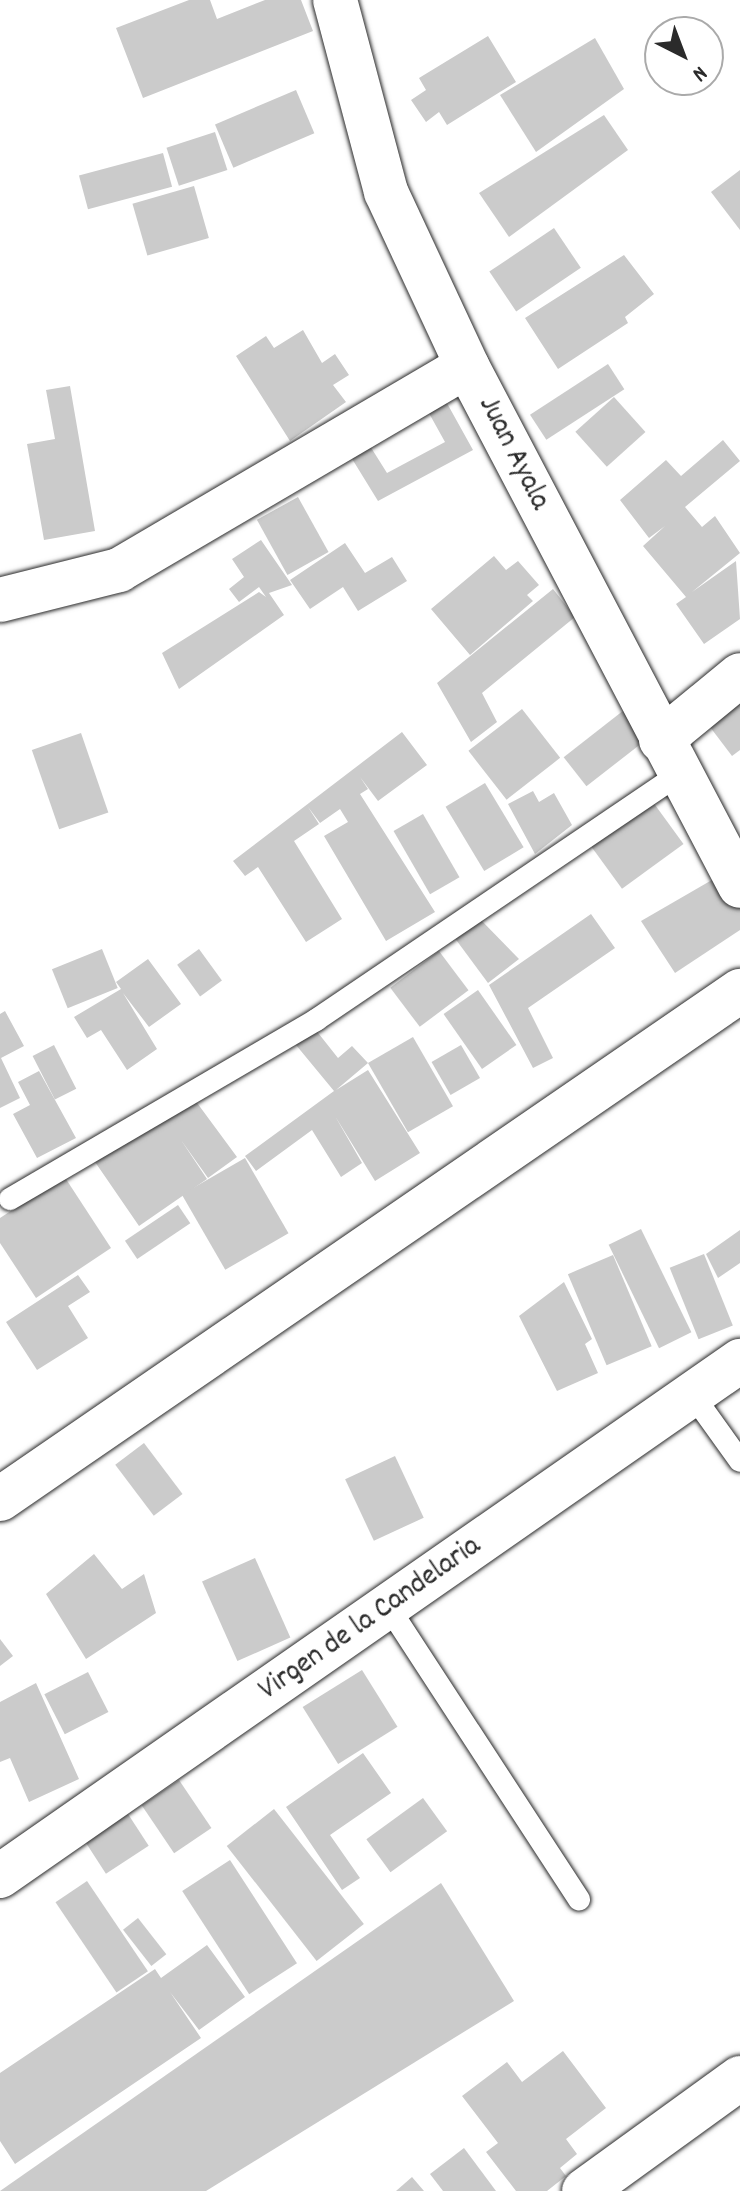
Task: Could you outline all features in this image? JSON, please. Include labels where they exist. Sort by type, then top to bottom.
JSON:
[{"type":"street","name":"Juan Ayala","points":[[335,0],[386,192],[467,366],[740,886]]},
{"type":"street","points":[[0,600],[119,570],[467,366]]},
{"type":"street","points":[[670,757],[740,675]]},
{"type":"street","points":[[0,1499],[740,991]]},
{"type":"street","name":"Virgen de la Candelaria","points":[[0,1876],[740,1361]]},
{"type":"street","points":[[584,2191],[740,2078]]},
{"type":"lane","points":[[10,1199],[316,1020],[670,757]]},
{"type":"lane","points":[[692,1394],[740,1461]]},
{"type":"lane","points":[[389,1608],[579,1900]]},
{"type":"building","points":[[189,0],[210,0],[217,19],[265,0],[301,0],[313,31],[143,98],[116,28]]},
{"type":"building","points":[[488,36],[516,82],[447,125],[439,112],[426,122],[411,100],[426,90],[419,78]]},
{"type":"building","points":[[595,38],[624,89],[536,152],[500,95]]},
{"type":"building","points":[[296,90],[314,133],[233,168],[215,124]]},
{"type":"building","points":[[604,115],[628,150],[509,237],[479,193]]},
{"type":"building","points":[[215,132],[227,170],[179,186],[166,148]]},
{"type":"building","points":[[163,153],[172,187],[88,209],[79,176]]},
{"type":"building","points":[[740,170],[740,230],[711,192]]},
{"type":"building","points":[[194,186],[209,238],[147,256],[132,204]]},
{"type":"building","points":[[554,228],[581,268],[516,311],[489,272]]},
{"type":"building","points":[[624,255],[654,294],[625,317],[628,323],[558,369],[525,318]]},
{"type":"building","points":[[303,330],[322,363],[335,354],[349,375],[333,385],[346,402],[290,441],[236,356],[266,336],[274,348]]},
{"type":"building","points":[[608,364],[624,389],[546,440],[530,415]]},
{"type":"building","points":[[70,386],[95,531],[44,540],[27,444],[55,439],[46,390]]},
{"type":"building","points":[[443,396],[473,450],[378,501],[346,449],[365,438],[387,473],[445,442],[425,406]]},
{"type":"building","points":[[614,397],[645,432],[607,467],[575,432]]},
{"type":"building","points":[[723,440],[740,461],[685,507],[702,527],[715,516],[740,553],[692,592],[736,561],[740,619],[704,644],[676,604],[686,597],[643,546],[665,526],[649,538],[620,500],[666,460],[681,476]]},
{"type":"building","points":[[298,497],[329,552],[287,575],[257,520]]},
{"type":"building","points":[[261,540],[292,585],[269,593],[284,615],[179,689],[162,653],[259,592],[266,597],[259,587],[239,602],[229,589],[244,577],[232,559]]},
{"type":"building","points":[[345,543],[365,573],[392,557],[407,581],[358,611],[343,587],[310,609],[290,580]]},
{"type":"building","points":[[494,556],[506,570],[518,561],[539,585],[527,595],[533,601],[470,655],[431,609]]},
{"type":"building","points":[[553,589],[575,617],[482,693],[497,722],[471,742],[437,683]]},
{"type":"building","points":[[740,699],[740,750],[732,756],[707,723]]},
{"type":"building","points":[[633,703],[656,732],[586,786],[564,757]]},
{"type":"building","points":[[522,709],[560,758],[507,800],[468,751]]},
{"type":"building","points":[[402,732],[427,765],[378,801],[360,777],[368,789],[360,794],[435,912],[386,941],[324,836],[348,822],[340,809],[320,823],[308,807],[319,824],[294,841],[342,919],[306,942],[258,867],[245,876],[233,861]]},
{"type":"building","points":[[81,733],[108,812],[59,829],[32,750]]},
{"type":"building","points":[[485,783],[524,847],[484,871],[446,807]]},
{"type":"building","points":[[533,791],[539,802],[554,793],[572,825],[535,854],[508,804]]},
{"type":"building","points":[[650,798],[684,844],[622,889],[589,843]]},
{"type":"building","points":[[423,814],[459,877],[430,894],[394,831]]},
{"type":"building","points":[[724,873],[740,897],[740,930],[675,973],[641,921]]},
{"type":"building","points":[[591,914],[615,948],[528,1008],[553,1058],[533,1068],[489,985]]},
{"type":"building","points":[[479,918],[519,959],[488,983],[454,937]]},
{"type":"building","points":[[102,949],[118,988],[68,1008],[52,969]]},
{"type":"building","points":[[199,949],[222,981],[200,996],[177,965]]},
{"type":"building","points":[[439,951],[468,990],[420,1027],[390,988]]},
{"type":"building","points":[[148,959],[181,1004],[149,1027],[123,993],[157,1049],[127,1070],[101,1030],[87,1038],[74,1017],[121,989],[116,982]]},
{"type":"building","points":[[478,990],[516,1045],[482,1069],[444,1014]]},
{"type":"building","points":[[5,1011],[24,1046],[1,1058],[20,1098],[0,1108],[0,1014]]},
{"type":"building","points":[[315,1029],[338,1058],[352,1046],[368,1063],[336,1090],[368,1070],[420,1153],[375,1181],[335,1116],[362,1163],[341,1177],[312,1130],[256,1171],[245,1156],[334,1091],[296,1045]]},
{"type":"building","points":[[413,1037],[453,1106],[408,1132],[368,1063]]},
{"type":"building","points":[[54,1045],[76,1089],[55,1100],[33,1056]]},
{"type":"building","points":[[461,1045],[480,1078],[451,1095],[432,1062]]},
{"type":"building","points":[[39,1071],[76,1138],[37,1158],[13,1114],[30,1105],[18,1082]]},
{"type":"building","points":[[192,1096],[237,1157],[208,1178],[181,1140],[207,1179],[139,1226],[93,1159]]},
{"type":"building","points":[[245,1158],[288,1233],[225,1270],[182,1194]]},
{"type":"building","points":[[64,1176],[111,1248],[36,1298],[0,1243],[0,1218]]},
{"type":"building","points":[[178,1205],[190,1223],[137,1259],[125,1241]]},
{"type":"building","points":[[641,1229],[691,1332],[659,1348],[609,1245]]},
{"type":"building","points":[[740,1230],[740,1263],[718,1278],[706,1254]]},
{"type":"building","points":[[704,1254],[733,1325],[699,1339],[670,1268]]},
{"type":"building","points":[[613,1255],[652,1346],[607,1365],[568,1274]]},
{"type":"building","points":[[78,1275],[90,1292],[68,1306],[88,1338],[37,1370],[6,1322]]},
{"type":"building","points":[[564,1282],[592,1339],[585,1344],[598,1373],[557,1391],[519,1316]]},
{"type":"building","points":[[144,1443],[183,1494],[154,1516],[115,1465]]},
{"type":"building","points":[[395,1456],[424,1518],[374,1541],[345,1479]]},
{"type":"building","points":[[94,1554],[122,1589],[144,1574],[156,1613],[86,1659],[46,1594]]},
{"type":"building","points":[[255,1558],[290,1637],[237,1661],[202,1582]]},
{"type":"building","points":[[0,1639],[13,1656],[0,1666]]},
{"type":"building","points":[[362,1670],[398,1727],[338,1764],[303,1707]]},
{"type":"building","points":[[88,1672],[108,1712],[65,1734],[44,1694]]},
{"type":"building","points":[[36,1683],[79,1779],[29,1802],[10,1758],[0,1762],[0,1702]]},
{"type":"building","points":[[363,1753],[391,1793],[330,1835],[360,1878],[342,1890],[286,1807]]},
{"type":"building","points":[[179,1780],[211,1828],[174,1853],[142,1805]]},
{"type":"building","points":[[423,1798],[447,1831],[390,1872],[366,1839]]},
{"type":"building","points":[[274,1809],[364,1924],[317,1961],[227,1846]]},
{"type":"building","points":[[128,1814],[149,1846],[106,1874],[85,1842]]},
{"type":"building","points":[[230,1860],[297,1963],[249,1994],[182,1891]]},
{"type":"building","points":[[87,1881],[148,1971],[116,1993],[55,1902]]},
{"type":"building","points":[[441,1883],[514,2001],[206,2191],[0,2191]]},
{"type":"building","points":[[138,1918],[166,1954],[151,1966],[123,1930]]},
{"type":"building","points":[[207,1945],[245,1997],[199,2030],[170,1992],[201,2038],[15,2164],[0,2141],[0,2073],[155,1969],[161,1978]]},
{"type":"building","points":[[563,2051],[606,2108],[566,2139],[577,2154],[560,2168],[566,2176],[547,2191],[516,2191],[486,2152],[498,2143],[462,2096],[507,2062],[522,2082]]},
{"type":"building","points":[[464,2148],[496,2191],[443,2191],[430,2174]]},
{"type":"building","points":[[412,2177],[424,2191],[396,2191]]}]
